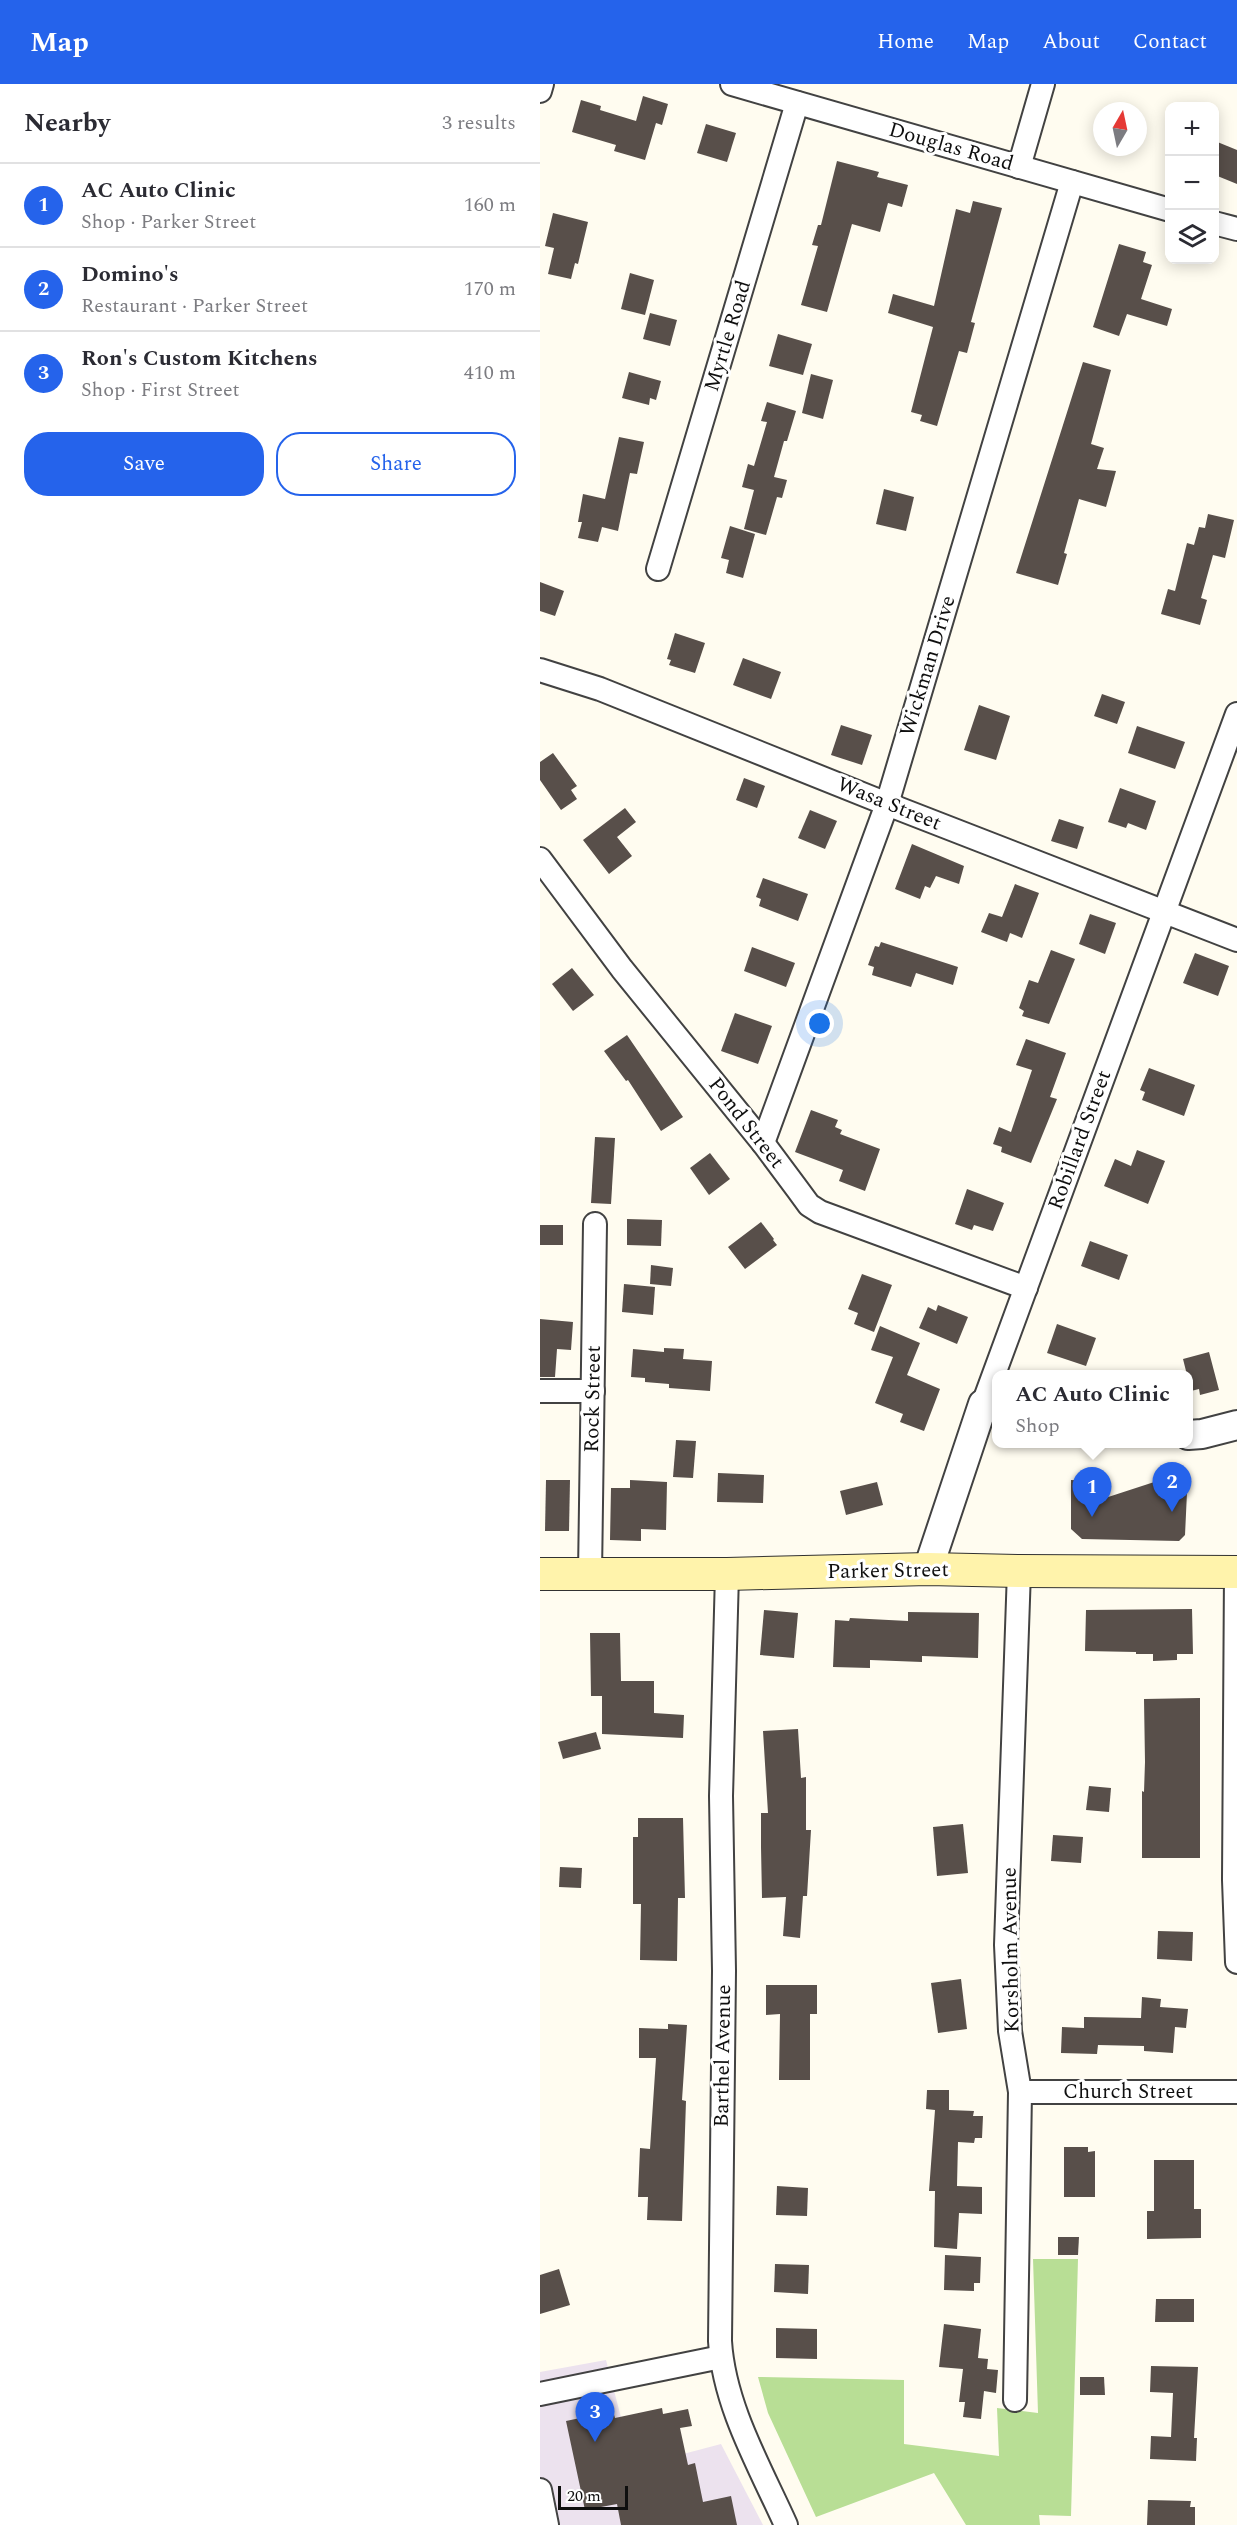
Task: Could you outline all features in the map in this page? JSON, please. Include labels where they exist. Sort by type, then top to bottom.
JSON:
[{"type":"main road","name":"Parker Street","points":[[540,1574],[727,1574],[928,1569],[1236,1572]]},
{"type":"street","points":[[540,92],[542,84]]},
{"type":"street","name":"Douglas Road","points":[[732,84],[1165,209]]},
{"type":"street","points":[[1019,167],[1043,84]]},
{"type":"street","name":"Myrtle Road","points":[[658,569],[797,103]]},
{"type":"street","name":"Wickman Drive","points":[[763,1143],[887,804],[1072,182]]},
{"type":"street","points":[[1219,223],[1237,229]]},
{"type":"street","name":"Wasa Street","points":[[540,670],[622,698],[1237,940]]},
{"type":"street","name":"Robillard Street","points":[[1000,1370],[1026,1288],[1237,714]]},
{"type":"street","name":"Pond Street","points":[[540,859],[622,969],[816,1210],[1026,1288]]},
{"type":"street","name":"Rock Street","points":[[590,1574],[595,1224]]},
{"type":"street","points":[[540,1391],[593,1391]]},
{"type":"street","name":"Robillard Street","points":[[928,1569],[989,1406]]},
{"type":"street","points":[[1193,1435],[1237,1425]]},
{"type":"street","name":"Korsholm Avenue","points":[[1015,2400],[1020,2092],[1010,2031],[1006,1945],[1019,1571]]},
{"type":"street","points":[[1236,1572],[1234,1880],[1237,1962]]},
{"type":"street","name":"Barthel Avenue","points":[[727,1574],[721,1796],[724,1971],[721,2357],[740,2422],[786,2525]]},
{"type":"street","name":"Church Street","points":[[1020,2092],[1237,2092]]},
{"type":"street","points":[[540,2394],[721,2357]]},
{"type":"street","points":[[540,2490],[547,2525]]},
{"type":"shaded area","points":[[606,2360],[634,2467],[721,2444],[763,2525],[540,2525],[540,2372]]},
{"type":"green space","points":[[1033,2259],[1078,2259],[1071,2516],[1039,2515],[1040,2525],[966,2525],[934,2473],[816,2517],[768,2413],[758,2377],[904,2380],[904,2444],[999,2456],[997,2408],[1038,2413]]},
{"type":"building","points":[[643,96],[668,104],[662,125],[656,123],[645,160],[614,151],[616,145],[572,132],[581,100],[601,106],[600,110],[636,121]]},
{"type":"building","points":[[706,124],[736,133],[727,162],[697,153]]},
{"type":"building","points":[[1219,143],[1237,150],[1237,184],[1219,177]]},
{"type":"building","points":[[837,161],[879,172],[877,177],[908,185],[902,207],[888,203],[880,232],[852,224],[827,312],[801,305],[818,246],[812,245],[818,225],[821,225]]},
{"type":"building","points":[[973,201],[1002,208],[971,322],[975,323],[967,353],[959,351],[937,426],[920,421],[922,415],[911,412],[933,327],[888,313],[893,294],[934,306],[956,209],[970,213]]},
{"type":"building","points":[[553,213],[588,222],[578,264],[575,263],[571,279],[548,274],[554,248],[545,246]]},
{"type":"building","points":[[1119,244],[1146,252],[1143,262],[1152,265],[1141,299],[1172,309],[1167,326],[1127,314],[1119,336],[1093,327]]},
{"type":"building","points":[[630,273],[654,280],[645,315],[621,309]]},
{"type":"building","points":[[650,313],[677,320],[670,346],[643,339]]},
{"type":"building","points":[[778,334],[812,344],[803,375],[769,366]]},
{"type":"building","points":[[1083,362],[1111,370],[1091,444],[1104,448],[1097,469],[1116,471],[1106,507],[1079,499],[1058,585],[1016,573]]},
{"type":"building","points":[[629,372],[661,381],[656,400],[650,398],[649,405],[622,398]]},
{"type":"building","points":[[811,374],[833,380],[823,419],[802,413]]},
{"type":"building","points":[[767,402],[796,411],[787,441],[784,441],[774,477],[787,480],[782,498],[777,497],[766,535],[744,529],[754,490],[742,487],[748,464],[754,466],[767,422],[761,421]]},
{"type":"building","points":[[619,437],[644,442],[637,474],[630,473],[618,531],[602,527],[598,542],[578,538],[582,522],[578,522],[583,494],[605,499]]},
{"type":"building","points":[[884,489],[914,497],[906,531],[876,524]]},
{"type":"building","points":[[1208,514],[1234,520],[1225,558],[1213,555],[1201,598],[1207,600],[1200,625],[1161,614],[1168,589],[1175,591],[1187,543],[1194,545],[1199,527],[1205,528]]},
{"type":"building","points":[[730,526],[755,534],[743,578],[726,573],[729,560],[721,558]]},
{"type":"building","points":[[540,582],[564,591],[555,616],[540,611]]},
{"type":"building","points":[[675,633],[705,643],[695,673],[669,665],[671,660],[667,659]]},
{"type":"building","points":[[743,658],[781,672],[771,699],[733,685]]},
{"type":"building","points":[[1102,694],[1125,702],[1117,724],[1094,716]]},
{"type":"building","points":[[979,705],[1010,716],[996,760],[964,750]]},
{"type":"building","points":[[841,725],[872,735],[862,765],[831,755]]},
{"type":"building","points":[[1137,726],[1185,742],[1175,769],[1128,753]]},
{"type":"building","points":[[553,753],[577,786],[571,790],[577,799],[561,810],[540,780],[540,762]]},
{"type":"building","points":[[744,778],[765,786],[757,808],[736,800]]},
{"type":"building","points":[[1120,788],[1156,801],[1146,830],[1128,823],[1126,828],[1108,822]]},
{"type":"building","points":[[625,808],[636,822],[617,837],[632,856],[609,874],[583,840]]},
{"type":"building","points":[[810,810],[837,821],[825,849],[798,838]]},
{"type":"building","points":[[1059,819],[1084,827],[1077,849],[1051,841]]},
{"type":"building","points":[[912,844],[964,866],[959,884],[936,876],[930,888],[925,886],[920,899],[895,889]]},
{"type":"building","points":[[763,878],[808,894],[798,921],[759,906],[761,899],[756,897]]},
{"type":"building","points":[[1015,884],[1039,893],[1022,938],[1010,933],[1007,942],[981,932],[989,913],[1002,917]]},
{"type":"building","points":[[1090,914],[1116,923],[1105,954],[1079,944]]},
{"type":"building","points":[[881,942],[958,967],[953,985],[916,973],[911,987],[872,975],[874,967],[868,965],[875,946],[879,947]]},
{"type":"building","points":[[752,947],[795,963],[786,987],[744,971]]},
{"type":"building","points":[[1051,950],[1075,959],[1049,1024],[1022,1016],[1024,1011],[1019,1008],[1029,980],[1038,983]]},
{"type":"building","points":[[1195,953],[1229,966],[1218,996],[1183,983]]},
{"type":"building","points":[[572,968],[594,995],[573,1011],[552,984]]},
{"type":"building","points":[[735,1013],[772,1026],[758,1064],[721,1051]]},
{"type":"building","points":[[627,1035],[683,1117],[661,1131],[628,1080],[626,1081],[604,1051]]},
{"type":"building","points":[[1026,1039],[1066,1053],[1050,1097],[1057,1099],[1031,1163],[1001,1152],[1002,1147],[993,1144],[999,1127],[1011,1132],[1032,1070],[1016,1065]]},
{"type":"building","points":[[1149,1068],[1195,1085],[1184,1116],[1142,1100],[1145,1092],[1140,1090]]},
{"type":"building","points":[[811,1110],[838,1120],[835,1127],[842,1130],[840,1134],[880,1149],[865,1191],[839,1181],[843,1170],[795,1152]]},
{"type":"building","points":[[595,1137],[615,1138],[611,1204],[591,1203]]},
{"type":"building","points":[[1137,1150],[1165,1161],[1148,1204],[1104,1186],[1115,1159],[1131,1166]]},
{"type":"building","points":[[710,1153],[730,1179],[709,1195],[690,1168]]},
{"type":"building","points":[[967,1189],[1004,1203],[993,1231],[974,1225],[972,1230],[955,1224]]},
{"type":"building","points":[[627,1219],[662,1220],[661,1246],[627,1245]]},
{"type":"building","points":[[761,1222],[777,1245],[745,1269],[728,1247]]},
{"type":"building","points":[[540,1225],[563,1225],[563,1245],[540,1245]]},
{"type":"building","points":[[1090,1241],[1128,1255],[1119,1280],[1081,1266]]},
{"type":"building","points":[[651,1265],[673,1268],[671,1286],[650,1284]]},
{"type":"building","points":[[862,1274],[892,1285],[874,1332],[854,1324],[858,1313],[848,1309]]},
{"type":"building","points":[[624,1284],[655,1287],[653,1315],[622,1312]]},
{"type":"building","points":[[938,1305],[968,1317],[957,1344],[919,1328],[928,1307],[936,1311]]},
{"type":"building","points":[[540,1319],[573,1322],[571,1350],[557,1349],[555,1377],[540,1377]]},
{"type":"building","points":[[1057,1324],[1096,1338],[1086,1366],[1047,1353]]},
{"type":"building","points":[[880,1326],[920,1343],[907,1375],[940,1389],[924,1431],[900,1422],[903,1414],[875,1403],[893,1357],[871,1350]]},
{"type":"building","points":[[664,1348],[684,1349],[683,1359],[712,1361],[710,1391],[669,1388],[669,1384],[645,1382],[645,1378],[631,1377],[633,1349],[664,1352]]},
{"type":"building","points":[[1209,1352],[1219,1390],[1200,1395],[1199,1389],[1193,1390],[1193,1370],[1186,1370],[1183,1359]]},
{"type":"building","points":[[676,1440],[696,1441],[693,1478],[673,1477]]},
{"type":"building","points":[[1188,1471],[1185,1535],[1179,1541],[1082,1539],[1071,1529],[1071,1480],[1100,1481],[1099,1500]]},
{"type":"building","points":[[718,1473],[764,1475],[763,1503],[717,1502]]},
{"type":"building","points":[[546,1480],[570,1480],[569,1531],[545,1531]]},
{"type":"building","points":[[630,1480],[667,1482],[666,1530],[641,1529],[641,1541],[610,1540],[611,1488],[630,1488]]},
{"type":"building","points":[[877,1482],[883,1505],[846,1515],[840,1491]]},
{"type":"building","points":[[1192,1609],[1193,1654],[1177,1654],[1177,1660],[1153,1661],[1153,1654],[1085,1651],[1086,1610]]},
{"type":"building","points":[[764,1610],[798,1613],[794,1658],[760,1655]]},
{"type":"building","points":[[908,1612],[979,1613],[978,1658],[922,1656],[922,1662],[870,1660],[870,1668],[833,1667],[835,1620],[849,1621],[850,1618],[908,1621]]},
{"type":"building","points":[[590,1633],[620,1633],[621,1681],[654,1681],[654,1713],[684,1715],[683,1738],[602,1734],[602,1696],[591,1696]]},
{"type":"building","points":[[1200,1698],[1200,1858],[1142,1858],[1144,1699]]},
{"type":"building","points":[[798,1729],[801,1778],[806,1777],[806,1830],[811,1830],[807,1896],[803,1896],[800,1938],[783,1936],[786,1897],[762,1898],[761,1847],[761,1813],[768,1813],[763,1731]]},
{"type":"building","points":[[596,1732],[601,1749],[563,1759],[558,1742]]},
{"type":"building","points":[[1089,1786],[1111,1788],[1109,1812],[1086,1810]]},
{"type":"building","points":[[638,1818],[683,1818],[685,1898],[678,1898],[677,1961],[640,1960],[641,1904],[633,1904],[633,1837],[638,1837]]},
{"type":"building","points":[[963,1824],[968,1873],[937,1876],[933,1827]]},
{"type":"building","points":[[1053,1835],[1083,1837],[1081,1863],[1051,1861]]},
{"type":"building","points":[[560,1867],[582,1868],[581,1888],[559,1887]]},
{"type":"building","points":[[1158,1931],[1193,1932],[1192,1961],[1157,1959]]},
{"type":"building","points":[[961,1979],[967,2029],[938,2033],[931,1983]]},
{"type":"building","points":[[766,1985],[817,1985],[817,2014],[810,2014],[810,2080],[779,2080],[780,2014],[766,2015]]},
{"type":"building","points":[[1142,1997],[1161,1999],[1160,2007],[1188,2009],[1186,2028],[1175,2027],[1173,2053],[1144,2051],[1144,2046],[1098,2045],[1097,2054],[1061,2053],[1062,2027],[1084,2028],[1084,2017],[1141,2018]]},
{"type":"building","points":[[668,2024],[687,2025],[682,2100],[686,2101],[682,2221],[647,2220],[648,2197],[638,2197],[640,2148],[650,2149],[656,2058],[639,2058],[639,2028],[668,2029]]},
{"type":"building","points":[[927,2090],[949,2090],[949,2110],[974,2111],[973,2116],[983,2116],[982,2138],[975,2138],[974,2143],[958,2142],[957,2186],[982,2187],[982,2214],[959,2213],[957,2249],[934,2247],[935,2191],[929,2191],[935,2110],[926,2109]]},
{"type":"building","points":[[1064,2147],[1088,2147],[1088,2152],[1095,2151],[1095,2197],[1064,2197]]},
{"type":"building","points":[[1154,2160],[1194,2160],[1194,2209],[1201,2209],[1201,2238],[1147,2239],[1147,2211],[1154,2211]]},
{"type":"building","points":[[777,2186],[808,2188],[807,2216],[776,2215]]},
{"type":"building","points":[[1058,2237],[1079,2237],[1078,2255],[1058,2255]]},
{"type":"building","points":[[945,2255],[981,2257],[980,2283],[974,2283],[974,2291],[944,2290]]},
{"type":"building","points":[[775,2264],[809,2265],[808,2294],[774,2292]]},
{"type":"building","points":[[559,2269],[570,2305],[540,2314],[540,2275]]},
{"type":"building","points":[[1156,2299],[1194,2299],[1194,2322],[1155,2322]]},
{"type":"building","points":[[944,2324],[981,2329],[978,2358],[988,2359],[987,2369],[998,2370],[996,2393],[984,2391],[981,2419],[963,2417],[965,2402],[959,2402],[963,2369],[939,2367]]},
{"type":"building","points":[[776,2328],[817,2329],[817,2359],[776,2358]]},
{"type":"building","points":[[1151,2366],[1198,2367],[1194,2438],[1197,2438],[1196,2461],[1150,2459],[1151,2436],[1171,2437],[1173,2393],[1150,2392]]},
{"type":"building","points":[[1080,2377],[1104,2377],[1105,2395],[1080,2395]]},
{"type":"building","points":[[662,2408],[663,2414],[688,2409],[692,2426],[680,2428],[688,2465],[695,2463],[703,2502],[731,2496],[737,2525],[621,2525],[617,2504],[585,2510],[566,2421],[613,2411],[615,2418]]},
{"type":"building","points":[[1148,2500],[1191,2501],[1190,2507],[1195,2507],[1195,2525],[1147,2525]]},
{"type":"place","name":"Domino's","points":[[1172,1512]]},
{"type":"place","name":"AC Auto Clinic","points":[[1092,1517]]},
{"type":"place","name":"Ron's Custom Kitchens","points":[[595,2442]]}]
